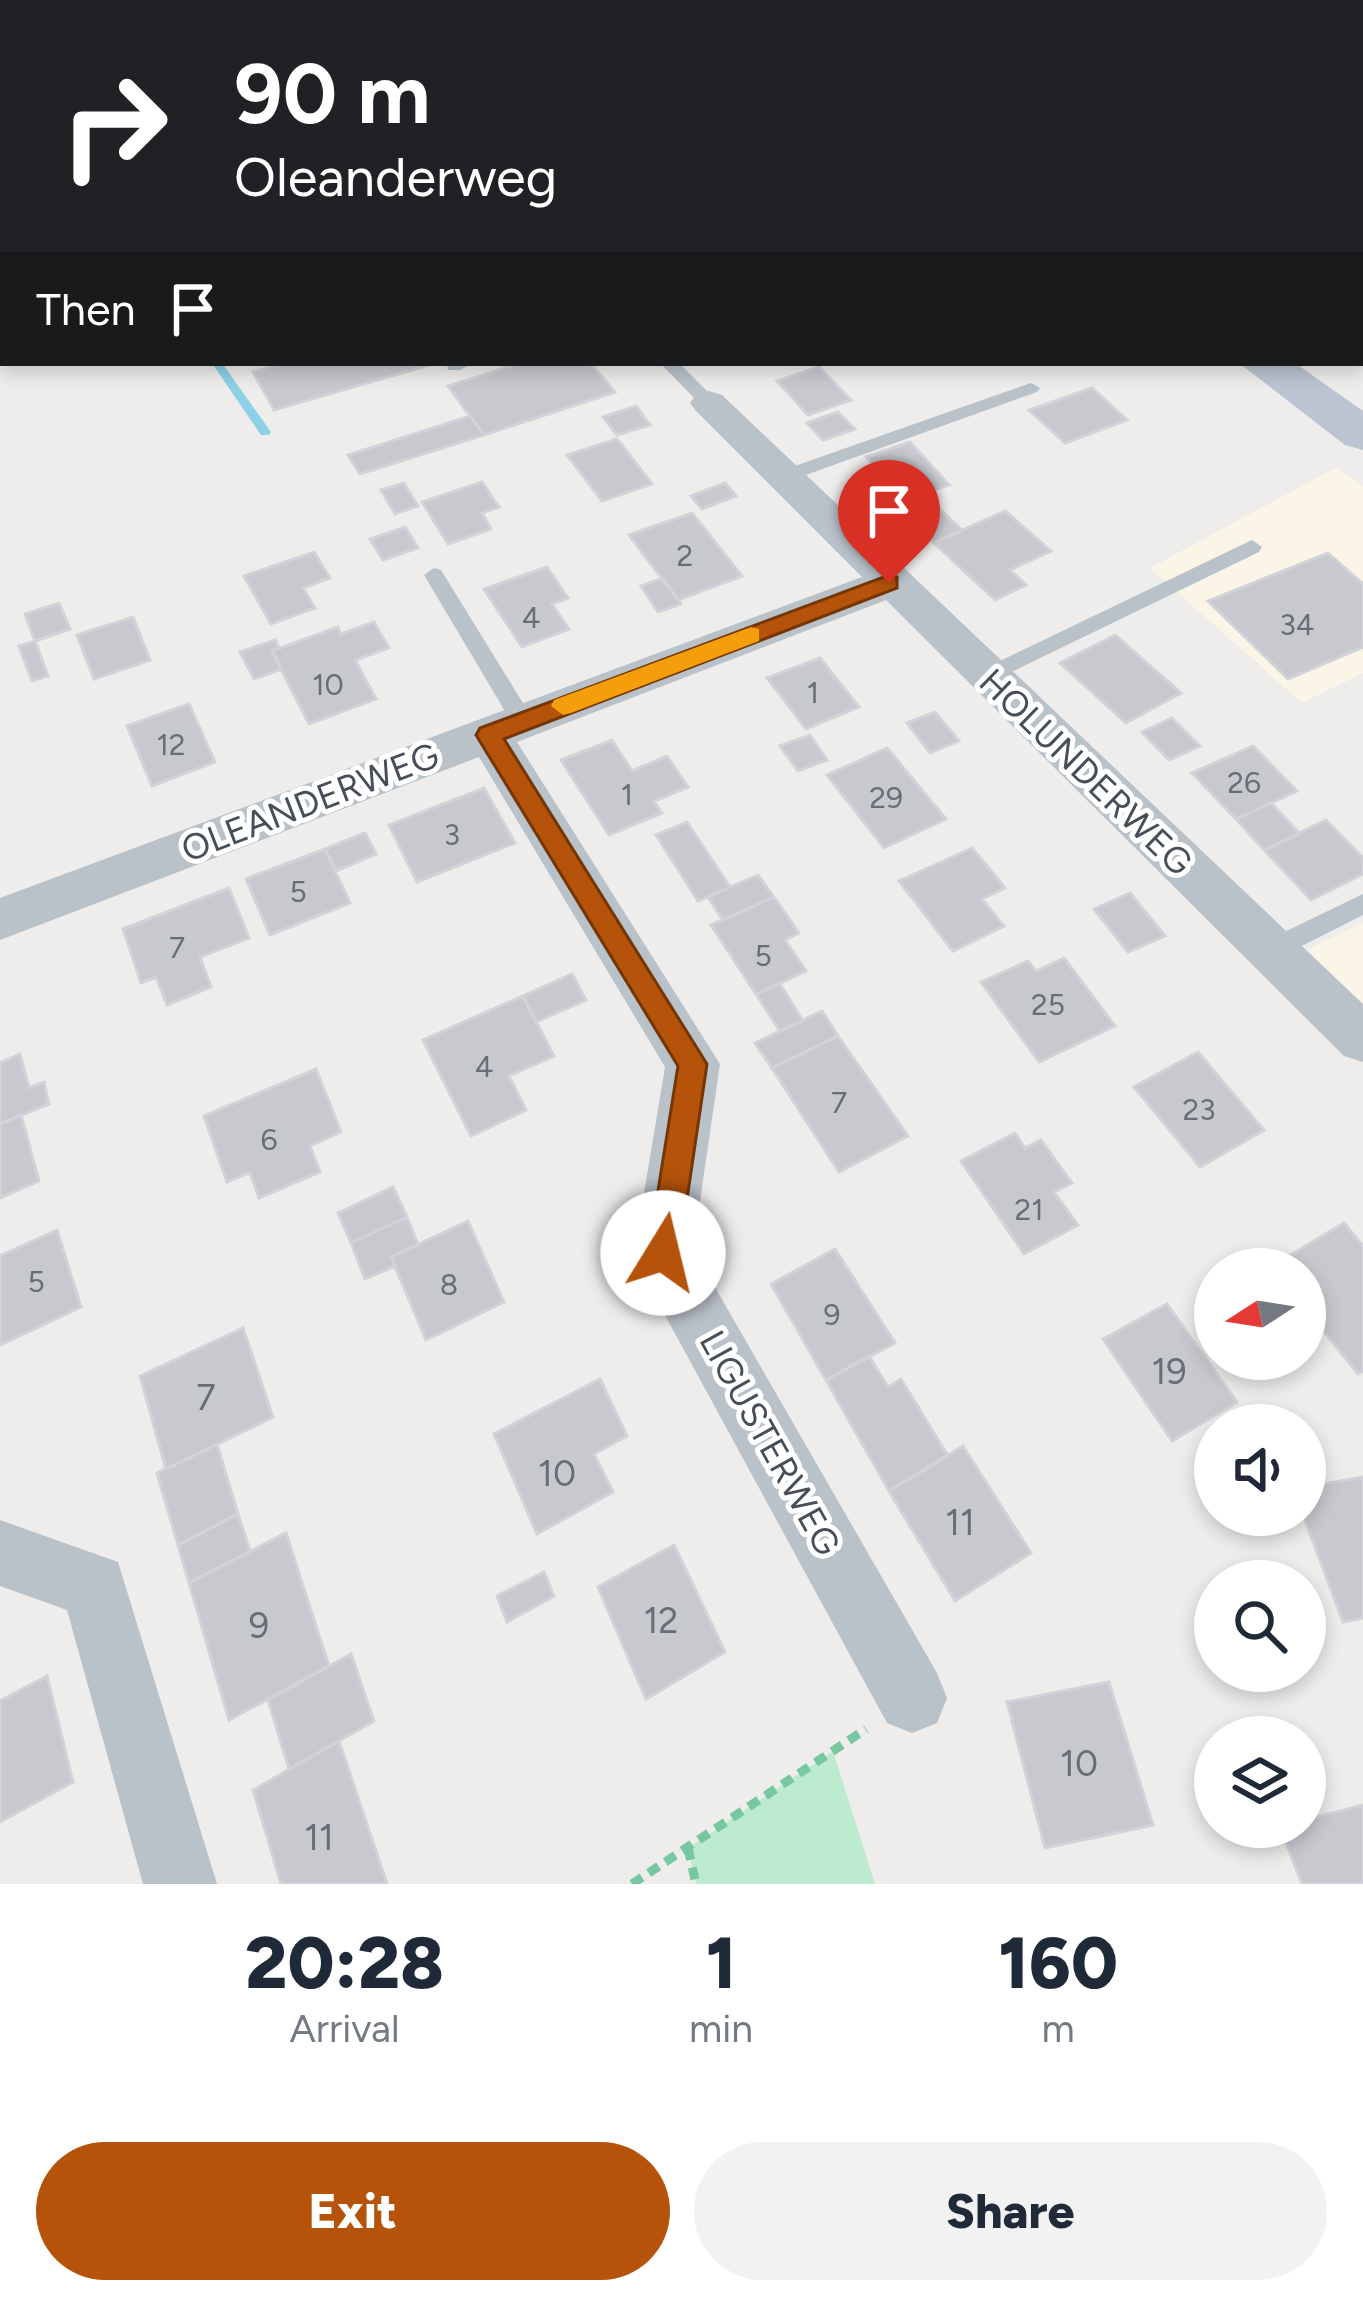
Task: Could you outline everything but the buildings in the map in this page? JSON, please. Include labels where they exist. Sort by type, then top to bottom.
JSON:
[{"type":"main road","points":[[1267,366],[1363,434]]},
{"type":"street","name":"HOLUNDERWEG","points":[[709,403],[1363,1039]]},
{"type":"street","name":"OLEANDERWEG","points":[[0,919],[889,583]]},
{"type":"street","name":"LIGUSTERWEG","points":[[506,728],[693,1064],[663,1253],[912,1698]]},
{"type":"street","points":[[0,1552],[94,1586],[181,1884]]},
{"type":"lane","points":[[672,366],[709,403]]},
{"type":"lane","points":[[782,477],[1031,388]]},
{"type":"lane","points":[[986,676],[1252,547]]},
{"type":"lane","points":[[434,575],[506,728]]},
{"type":"lane","points":[[1270,950],[1363,904]]},
{"type":"path","points":[[632,1884],[912,1698]]},
{"type":"path","points":[[688,1848],[696,1884]]},
{"type":"shaded area","points":[[1337,467],[1363,487],[1363,673],[1302,703],[1150,568]]},
{"type":"shaded area","points":[[1363,923],[1363,1039],[1283,962]]},
{"type":"green space","points":[[833,1751],[875,1884],[696,1884],[688,1848]]},
{"type":"waterway","points":[[219,366],[265,432]]},
{"type":"slow traffic","points":[[563,706],[751,635]]},
{"type":"route","points":[[663,1253],[693,1064],[489,735],[889,583]]}]
